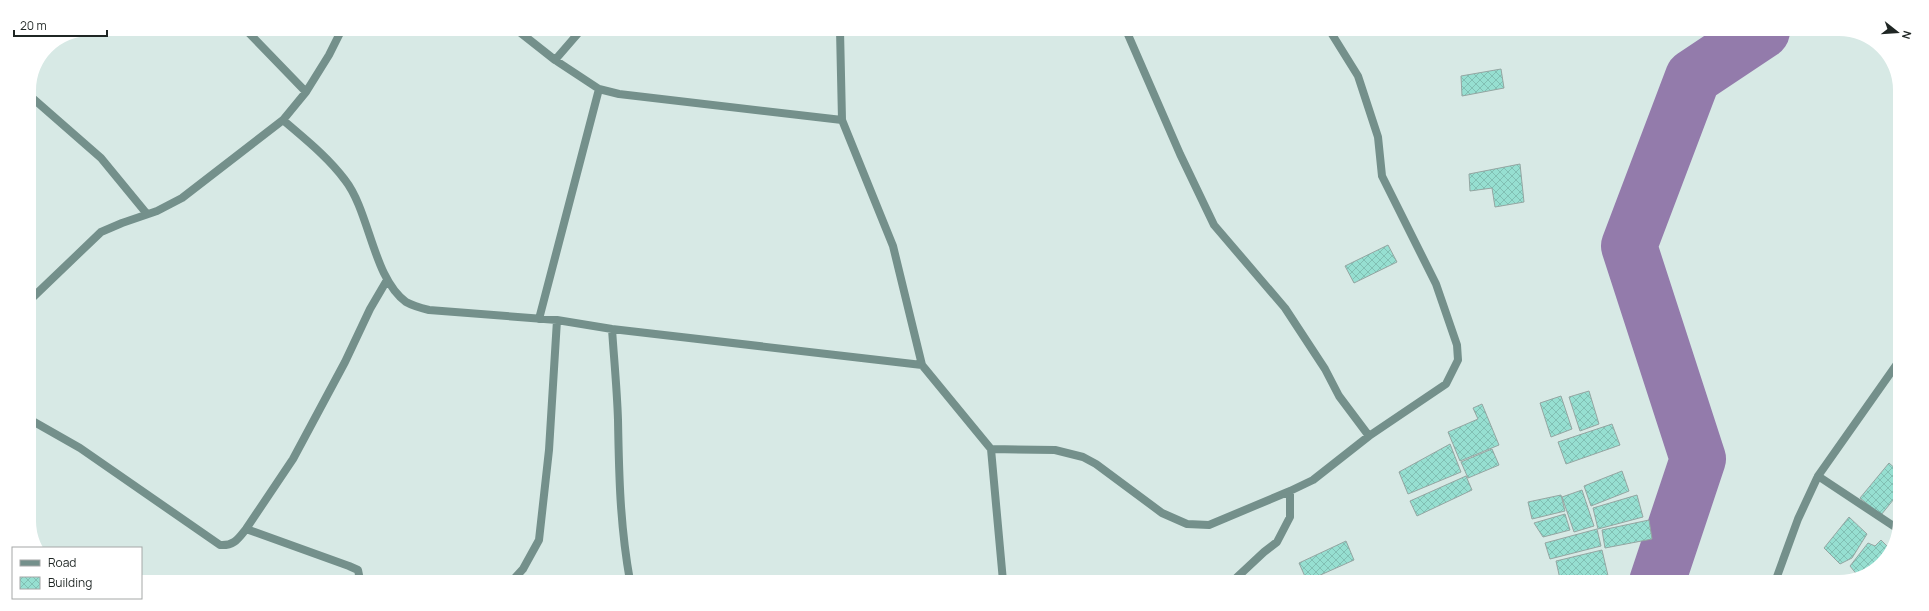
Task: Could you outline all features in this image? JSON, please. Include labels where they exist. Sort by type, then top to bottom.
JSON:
[{"type":"street","points":[[253,36],[306,92]]},
{"type":"street","points":[[36,294],[101,232],[147,214],[182,198],[283,120],[306,92],[329,55],[338,36]]},
{"type":"street","points":[[525,36],[555,60],[599,89],[620,94],[842,120]]},
{"type":"street","points":[[555,60],[576,36]]},
{"type":"street","points":[[840,36],[842,120],[893,246],[922,365],[991,449],[1002,575]]},
{"type":"street","points":[[1129,36],[1180,154],[1214,225],[1285,308],[1325,370],[1339,396],[1369,436]]},
{"type":"street","points":[[991,449],[1055,450],[1083,457],[1096,464],[1162,513],[1187,524],[1209,524],[1313,480],[1369,436],[1446,384],[1458,360],[1457,345],[1436,284],[1382,176],[1378,137],[1358,76],[1334,36]]},
{"type":"street","points":[[539,319],[599,89]]},
{"type":"street","points":[[36,101],[101,158],[147,214]]},
{"type":"street","points":[[283,120],[323,155],[346,181],[359,208],[387,280],[406,301],[416,307],[429,310],[557,320],[612,329],[922,365]]},
{"type":"street","points":[[36,422],[80,448],[220,545],[230,546],[238,540],[246,529],[293,459],[345,362],[370,309],[387,280]]},
{"type":"street","points":[[518,575],[523,569],[539,540],[549,450],[557,320]]},
{"type":"street","points":[[612,329],[618,419],[618,470],[623,540],[629,575]]},
{"type":"street","points":[[1778,575],[1798,519],[1818,476],[1893,370]]},
{"type":"street","points":[[1818,476],[1893,526]]},
{"type":"street","points":[[1239,575],[1277,542],[1290,516],[1290,491]]},
{"type":"street","points":[[246,529],[349,566],[358,570],[359,575]]},
{"type":"building","points":[[1501,69],[1504,88],[1462,96],[1461,76]]},
{"type":"building","points":[[1520,164],[1524,202],[1495,207],[1492,188],[1470,191],[1469,174]]},
{"type":"building","points":[[1388,245],[1397,262],[1354,283],[1345,266]]},
{"type":"building","points":[[1589,391],[1599,424],[1580,431],[1569,397]]},
{"type":"building","points":[[1561,396],[1572,429],[1551,437],[1540,403]]},
{"type":"building","points":[[1482,404],[1499,445],[1460,461],[1448,432],[1478,419],[1473,408]]},
{"type":"building","points":[[1612,424],[1620,445],[1566,464],[1558,442]]},
{"type":"building","points":[[1450,444],[1461,472],[1408,494],[1399,472]]},
{"type":"building","points":[[1492,449],[1499,465],[1468,478],[1461,462]]},
{"type":"building","points":[[1889,463],[1893,467],[1893,500],[1881,515],[1860,498]]},
{"type":"building","points":[[1622,471],[1629,491],[1591,506],[1584,486]]},
{"type":"building","points":[[1466,476],[1472,490],[1417,516],[1410,501]]},
{"type":"building","points":[[1582,490],[1594,526],[1574,532],[1562,497]]},
{"type":"building","points":[[1561,495],[1565,511],[1532,519],[1528,502]]},
{"type":"building","points":[[1637,495],[1643,517],[1598,529],[1593,508]]},
{"type":"building","points":[[1565,514],[1570,530],[1543,537],[1534,523]]},
{"type":"building","points":[[1849,517],[1867,534],[1852,558],[1840,564],[1824,548]]},
{"type":"building","points":[[1649,520],[1652,539],[1605,548],[1602,530]]},
{"type":"building","points":[[1597,529],[1601,546],[1550,559],[1545,543]]},
{"type":"building","points":[[1881,540],[1887,546],[1880,557],[1872,564],[1855,572],[1850,566],[1868,543],[1875,546]]},
{"type":"building","points":[[1346,541],[1354,560],[1320,575],[1304,575],[1299,563]]},
{"type":"building","points":[[1602,550],[1608,575],[1559,575],[1556,561]]},
{"type":"waterway","points":[[1659,575],[1698,459],[1629,246],[1693,77],[1754,36]]}]
